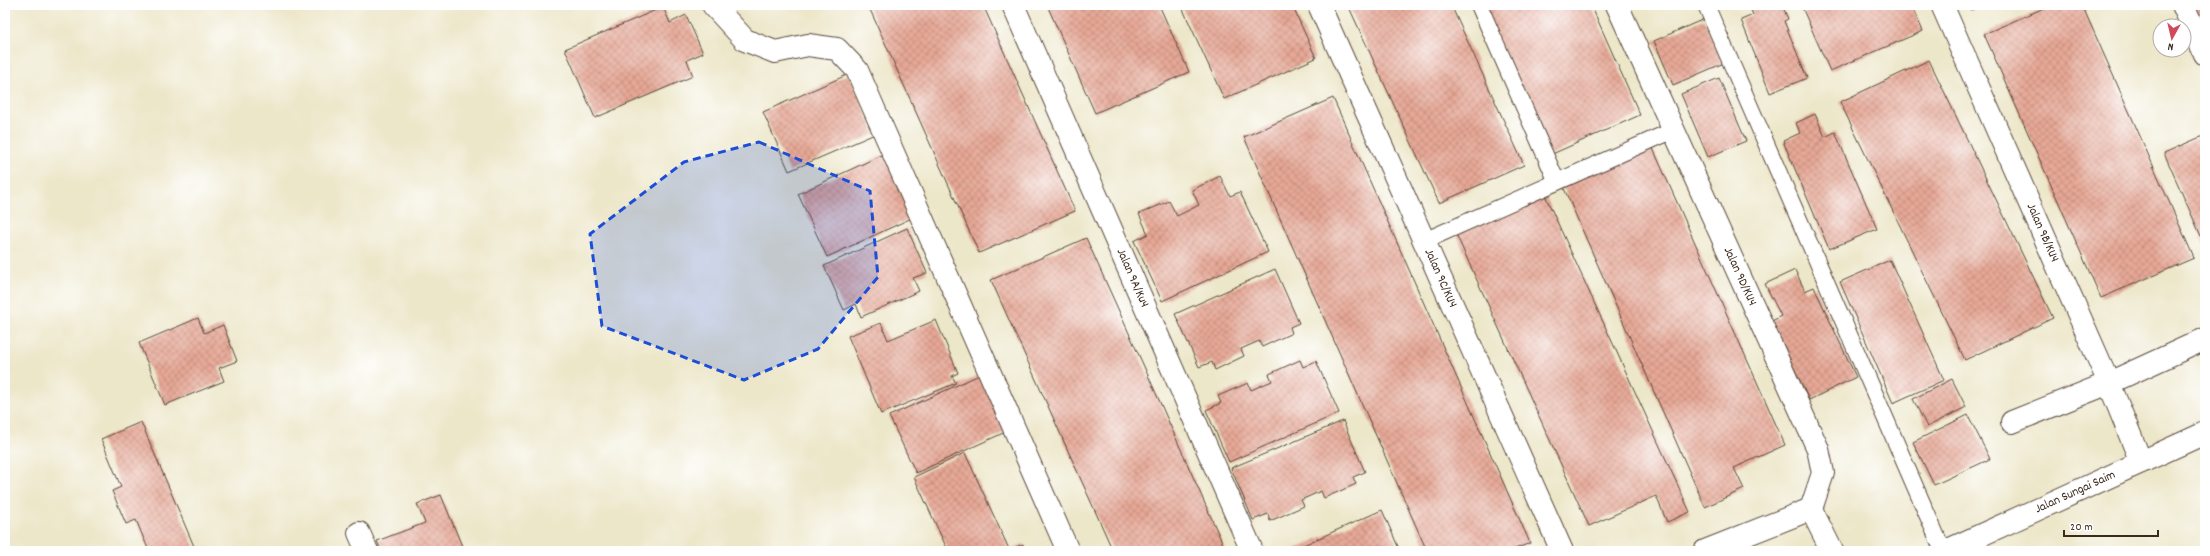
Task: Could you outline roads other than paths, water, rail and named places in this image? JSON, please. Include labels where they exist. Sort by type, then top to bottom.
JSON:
[{"type":"street","points":[[713,5],[745,40],[775,52],[808,45],[837,49],[857,70],[1068,551]]},
{"type":"street","name":"Jalan 9A/Ku4","points":[[1013,5],[1252,551]]},
{"type":"street","name":"Jalan 9C/KU4","points":[[1319,5],[1562,551]]},
{"type":"street","name":"Jalan 9D/KU4","points":[[1617,5],[1818,449],[1823,473],[1811,509]]},
{"type":"street","name":"Jalan 9B/KU4","points":[[1942,5],[2109,383],[2141,462]]},
{"type":"street","points":[[2183,5],[2205,54]]},
{"type":"street","points":[[2012,422],[2109,383],[2205,340]]},
{"type":"street","name":"Jalan Sungai Saim","points":[[1944,551],[2205,433]]},
{"type":"street","points":[[1705,551],[1811,509],[1832,551]]},
{"type":"lane","points":[[1479,5],[1556,182]]},
{"type":"lane","points":[[1706,5],[1944,551]]},
{"type":"lane","points":[[1424,241],[1674,130]]}]
